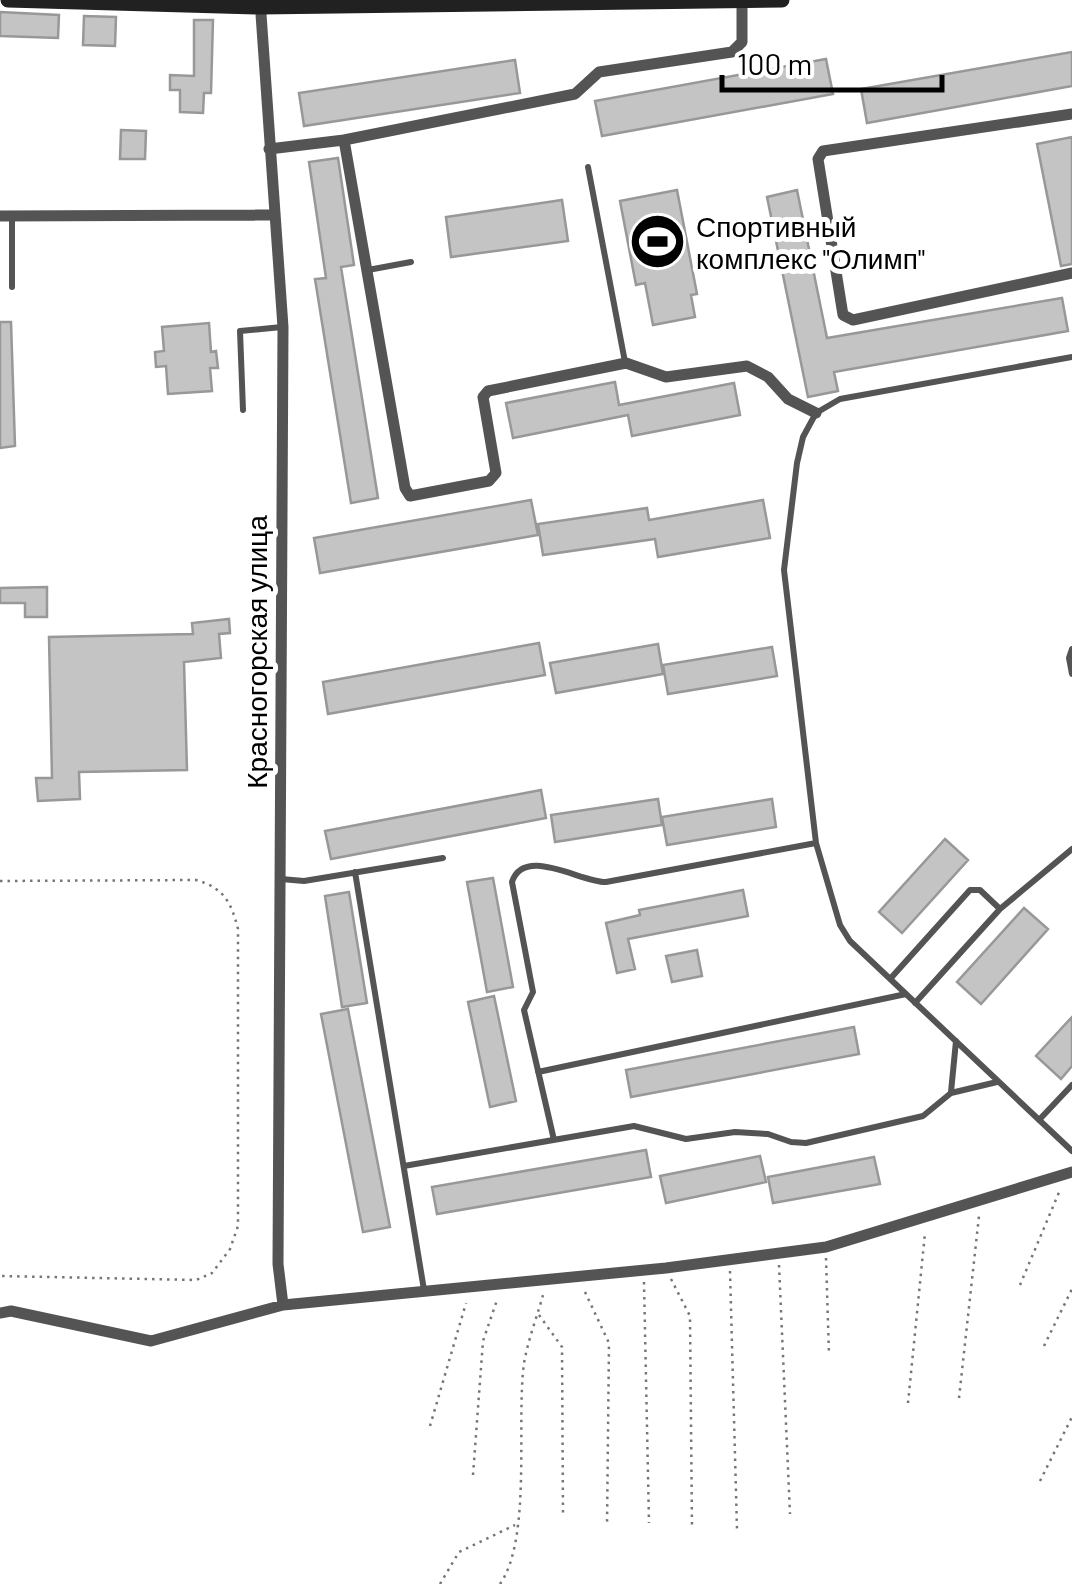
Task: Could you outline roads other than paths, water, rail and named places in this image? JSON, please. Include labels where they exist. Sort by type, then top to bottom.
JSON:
[{"type":"street","points":[[8,0],[260,4],[782,0]]},
{"type":"street","points":[[268,149],[344,140],[575,94],[600,72],[732,52],[742,42],[742,1]]},
{"type":"street","name":"Красногорская улица","points":[[260,4],[272,216],[283,327],[278,1264],[283,1306]]},
{"type":"street","points":[[1072,114],[823,151],[818,158],[843,315],[853,320],[1072,273]]},
{"type":"street","points":[[344,140],[405,488],[410,496],[490,481],[496,473],[483,398],[488,390],[626,363],[666,378],[746,366],[768,377],[788,399],[816,413]]},
{"type":"street","points":[[6,216],[272,216]]},
{"type":"street","points":[[0,1313],[11,1311],[151,1341],[283,1306],[666,1268],[826,1247],[1069,1173]]},
{"type":"lane","points":[[588,168],[626,363]]},
{"type":"lane","points":[[6,216],[12,288]]},
{"type":"lane","points":[[367,270],[411,262]]},
{"type":"lane","points":[[243,410],[240,331],[283,327]]},
{"type":"lane","points":[[1072,357],[840,400],[816,413],[803,436],[796,462],[784,570],[816,843],[840,925],[850,941],[1072,1151]]},
{"type":"lane","points":[[1072,649],[1072,674]]},
{"type":"lane","points":[[554,1140],[524,1010],[533,992],[512,882],[519,870],[551,866],[599,882],[816,843]]},
{"type":"lane","points":[[915,1003],[1000,909],[1072,849]]},
{"type":"lane","points":[[280,879],[304,880],[442,858]]},
{"type":"lane","points":[[356,872],[424,1292]]},
{"type":"lane","points":[[890,979],[970,890],[980,890],[1000,909]]},
{"type":"lane","points":[[538,1072],[906,994]]},
{"type":"lane","points":[[951,1093],[956,1041]]},
{"type":"lane","points":[[404,1166],[640,1126],[686,1139],[734,1132],[768,1134],[806,1143],[923,1116],[951,1093],[998,1082]]},
{"type":"lane","points":[[1039,1120],[1072,1086]]},
{"type":"place","name":"Спортивный комплекс \"Олимп\"","points":[[657,242]]}]
